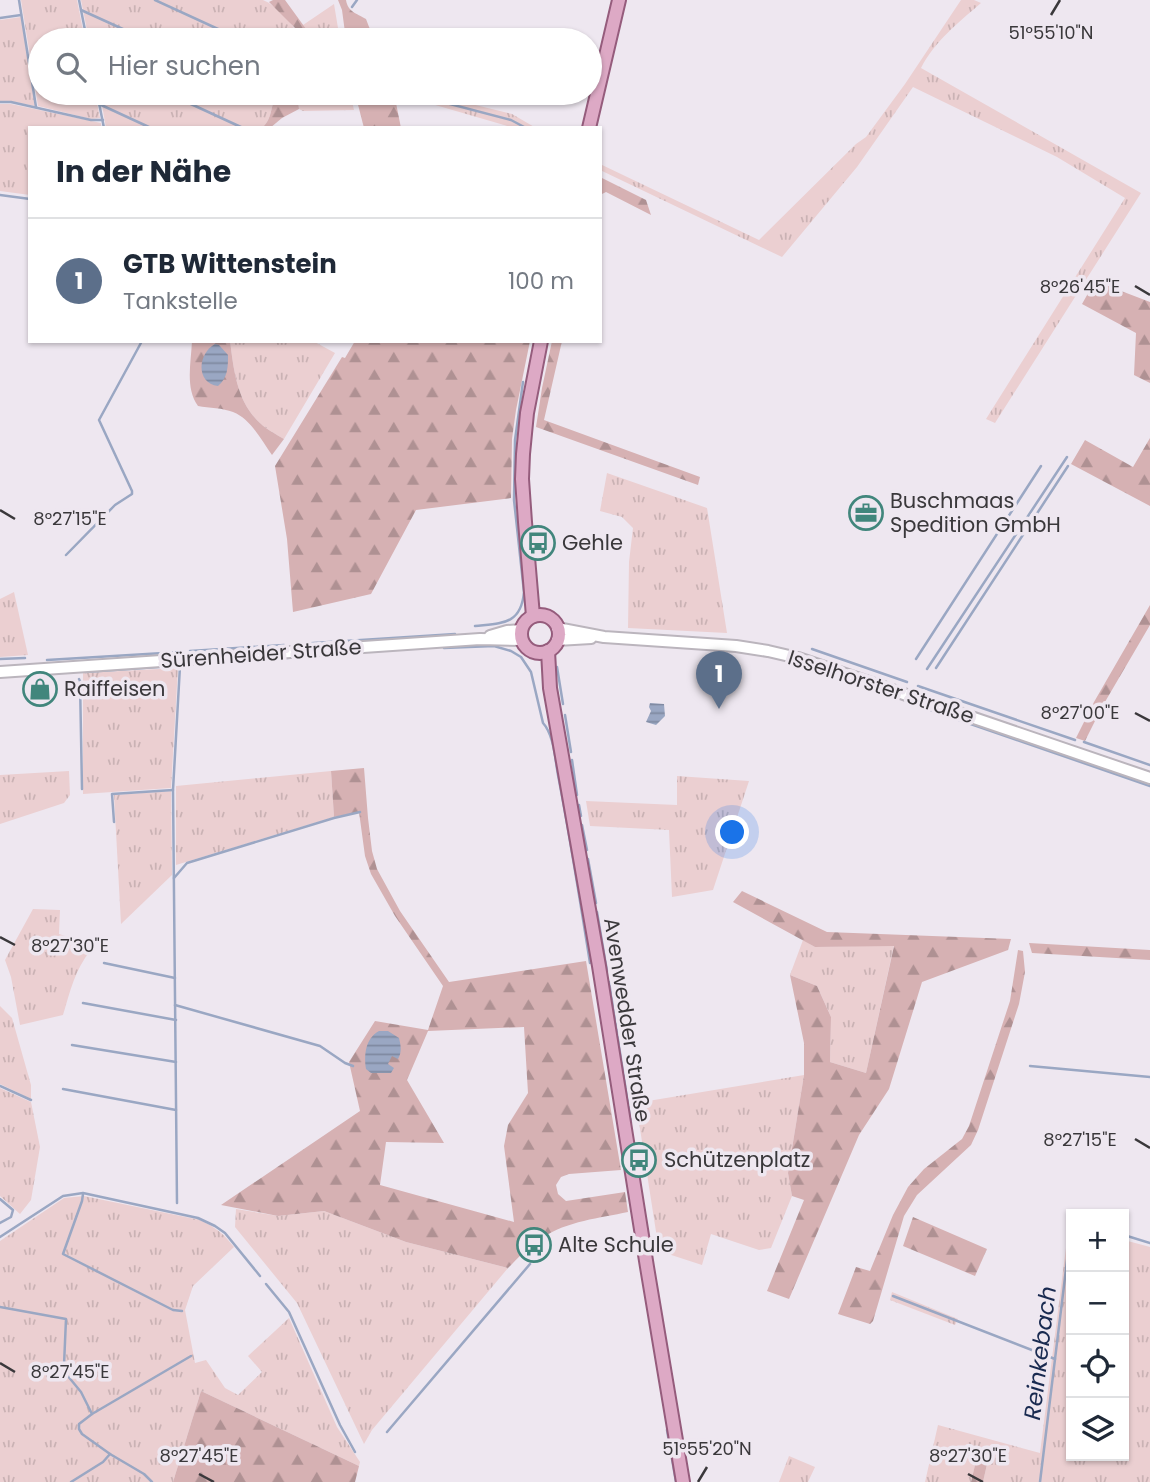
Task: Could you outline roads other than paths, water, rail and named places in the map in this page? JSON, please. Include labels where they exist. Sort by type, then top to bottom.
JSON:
[{"type":"main road","points":[[602,73],[619,0]]},
{"type":"main road","points":[[589,126],[594,105]]},
{"type":"main road","points":[[538,616],[525,522],[523,454],[527,413],[541,343]]},
{"type":"main road","points":[[538,616],[554,622],[557,634],[554,646],[542,651],[525,646],[523,624],[538,616]]},
{"type":"main road","name":"Avenwedder Straße","points":[[542,651],[599,966],[683,1482]]},
{"type":"street","name":"Sürenheider Straße","points":[[0,672],[480,639],[507,631],[522,635]]},
{"type":"street","name":"Isselhorster Straße","points":[[557,634],[736,646],[798,658],[1150,778]]},
{"type":"water","points":[[215,344],[228,355],[226,376],[218,386],[211,384],[202,374],[202,360],[209,348]]},
{"type":"water","points":[[650,703],[664,704],[665,716],[656,725],[646,722],[651,711]]},
{"type":"water","points":[[388,1031],[399,1038],[401,1049],[398,1059],[392,1056],[388,1064],[394,1068],[391,1073],[371,1073],[366,1069],[366,1048],[374,1034]]},
{"type":"waterway","points":[[19,0],[28,57]]},
{"type":"waterway","points":[[79,0],[85,28]]},
{"type":"waterway","points":[[155,0],[216,28]]},
{"type":"waterway","points":[[352,7],[357,0]]},
{"type":"waterway","points":[[81,10],[121,28]]},
{"type":"waterway","points":[[0,18],[21,15]]},
{"type":"waterway","points":[[0,102],[103,120]]},
{"type":"waterway","points":[[99,105],[104,126]]},
{"type":"waterway","points":[[101,105],[147,126]]},
{"type":"waterway","points":[[193,105],[239,126]]},
{"type":"waterway","points":[[454,105],[511,120],[522,126]]},
{"type":"waterway","points":[[0,195],[28,199]]},
{"type":"waterway","points":[[66,555],[115,505],[132,494],[99,420],[141,343]]},
{"type":"waterway","points":[[475,626],[502,623],[514,616],[522,603],[524,592],[514,500],[515,440],[523,382]]},
{"type":"waterway","points":[[927,669],[1067,457]]},
{"type":"waterway","points":[[916,659],[1041,466]]},
{"type":"waterway","points":[[936,668],[1068,466]]},
{"type":"waterway","points":[[298,644],[455,634]]},
{"type":"waterway","points":[[190,651],[284,645]]},
{"type":"waterway","points":[[444,648],[494,646],[521,657],[531,672],[543,723],[554,748],[590,963]]},
{"type":"waterway","points":[[812,649],[907,682]]},
{"type":"waterway","points":[[47,660],[180,652]]},
{"type":"waterway","points":[[85,672],[345,654]]},
{"type":"waterway","points":[[0,659],[25,658]]},
{"type":"waterway","points":[[795,664],[897,699]]},
{"type":"waterway","points":[[177,1203],[173,790],[180,666]]},
{"type":"waterway","points":[[557,667],[563,704]]},
{"type":"waterway","points":[[79,679],[82,789]]},
{"type":"waterway","points":[[918,686],[1075,740]]},
{"type":"waterway","points":[[907,702],[1150,786]]},
{"type":"waterway","points":[[565,715],[571,752]]},
{"type":"waterway","points":[[1084,742],[1150,765]]},
{"type":"waterway","points":[[572,760],[577,795]]},
{"type":"waterway","points":[[114,822],[112,794],[173,790]]},
{"type":"waterway","points":[[579,805],[581,816]]},
{"type":"waterway","points":[[174,878],[187,863],[360,812]]},
{"type":"waterway","points":[[582,825],[587,850]]},
{"type":"waterway","points":[[588,859],[596,903]]},
{"type":"waterway","points":[[597,912],[607,971]]},
{"type":"waterway","points":[[104,963],[175,978]]},
{"type":"waterway","points":[[609,982],[631,1123]]},
{"type":"waterway","points":[[83,1003],[176,1020]]},
{"type":"waterway","points":[[175,1005],[320,1046],[353,1066]]},
{"type":"waterway","points":[[72,1045],[176,1062]]},
{"type":"waterway","points":[[1030,1066],[1150,1077]]},
{"type":"waterway","points":[[0,1086],[31,1100]]},
{"type":"waterway","points":[[63,1089],[176,1110]]},
{"type":"waterway","points":[[0,1237],[63,1196],[83,1193],[198,1218],[225,1233],[260,1276]]},
{"type":"waterway","points":[[83,1194],[63,1254],[173,1310],[182,1311]]},
{"type":"waterway","points":[[0,1199],[13,1210],[11,1217],[0,1223]]},
{"type":"waterway","name":"Reinkebach","points":[[1129,1237],[1150,1243]]},
{"type":"waterway","points":[[387,1432],[530,1264]]},
{"type":"waterway","name":"Reinkebach","points":[[1040,1482],[1066,1269]]},
{"type":"waterway","points":[[266,1284],[289,1312],[355,1452]]},
{"type":"waterway","points":[[893,1296],[1055,1359]]},
{"type":"waterway","points":[[0,1307],[66,1319],[64,1365],[67,1375],[81,1392],[92,1414]]},
{"type":"waterway","points":[[152,1482],[82,1434],[79,1424],[191,1356]]},
{"type":"waterway","points":[[667,1430],[676,1482]]},
{"type":"waterway","points":[[71,1482],[103,1462],[110,1454]]},
{"type":"place","name":"Buschmaas Spedition GmbH","points":[[866,513]]},
{"type":"place","name":"Gehle","points":[[538,543]]},
{"type":"place","name":"Raiffeisen","points":[[40,689]]},
{"type":"place","name":"GTB Wittenstein","points":[[719,709]]},
{"type":"place","name":"Schützenplatz","points":[[639,1160]]},
{"type":"place","name":"Alte Schule","points":[[534,1245]]}]
